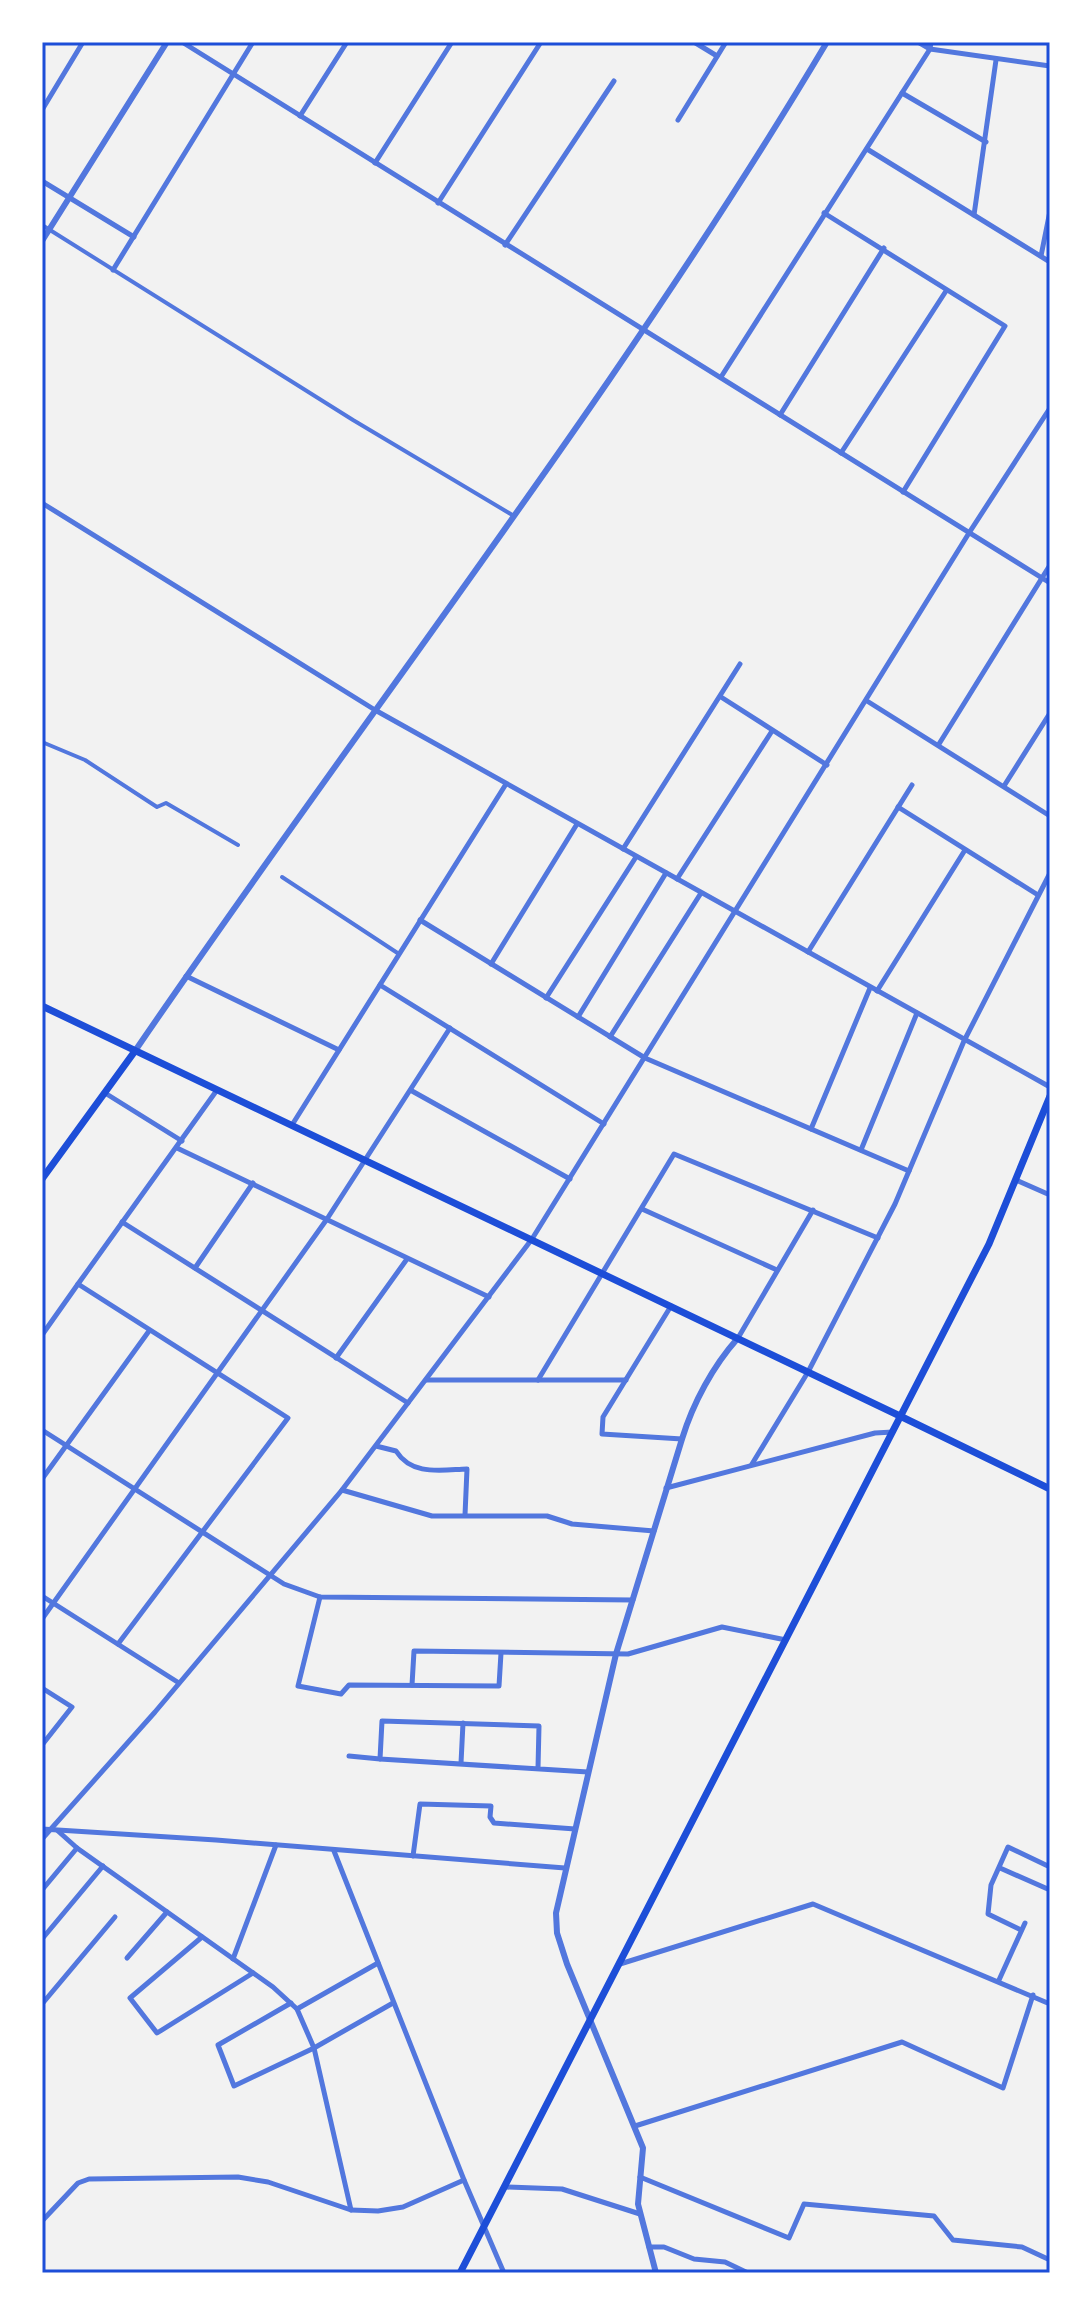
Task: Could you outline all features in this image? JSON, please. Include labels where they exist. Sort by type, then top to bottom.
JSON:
[{"type":"main road","points":[[42,1006],[1050,1489]]},
{"type":"main road","points":[[42,1179],[135,1051]]},
{"type":"main road","points":[[460,2273],[989,1244],[1050,1096]]},
{"type":"street","points":[[42,110],[83,42]]},
{"type":"street","points":[[42,241],[167,42]]},
{"type":"street","points":[[182,42],[1050,583]]},
{"type":"street","points":[[113,270],[253,42]]},
{"type":"street","points":[[300,116],[347,42]]},
{"type":"street","points":[[375,163],[452,42]]},
{"type":"street","points":[[438,203],[541,42]]},
{"type":"street","points":[[694,42],[717,56]]},
{"type":"street","points":[[678,120],[726,42]]},
{"type":"street","points":[[135,1051],[644,331],[770,137],[827,42]]},
{"type":"street","points":[[918,42],[996,60],[1050,66]]},
{"type":"street","points":[[721,377],[931,46]]},
{"type":"street","points":[[974,215],[996,60]]},
{"type":"street","points":[[505,245],[614,81]]},
{"type":"street","points":[[902,93],[986,142]]},
{"type":"street","points":[[867,149],[1050,262]]},
{"type":"street","points":[[42,181],[134,237]]},
{"type":"street","points":[[1041,256],[1050,211]]},
{"type":"street","points":[[824,213],[1005,326],[903,492]]},
{"type":"street","points":[[42,225],[353,420],[514,516]]},
{"type":"street","points":[[780,415],[884,248]]},
{"type":"street","points":[[841,453],[946,291]]},
{"type":"street","points":[[42,1839],[46,1830],[179,1683],[342,1490],[532,1239],[969,533],[1050,408]]},
{"type":"street","points":[[42,503],[375,710],[1050,1087]]},
{"type":"street","points":[[939,744],[1050,565]]},
{"type":"street","points":[[623,849],[740,664]]},
{"type":"street","points":[[721,697],[827,765]]},
{"type":"street","points":[[867,701],[1050,816]]},
{"type":"street","points":[[1004,786],[1050,713]]},
{"type":"street","points":[[677,879],[772,731]]},
{"type":"street","points":[[42,742],[85,760],[157,807],[166,803],[238,845]]},
{"type":"street","points":[[292,1125],[506,784]]},
{"type":"street","points":[[808,952],[912,785]]},
{"type":"street","points":[[898,807],[1038,895]]},
{"type":"street","points":[[491,964],[577,824]]},
{"type":"street","points":[[811,1129],[873,990],[965,850]]},
{"type":"street","points":[[546,998],[636,857]]},
{"type":"street","points":[[578,1017],[666,873]]},
{"type":"street","points":[[752,1464],[808,1372],[878,1238],[964,1041],[1050,873]]},
{"type":"street","points":[[282,877],[399,954]]},
{"type":"street","points":[[610,1037],[701,893]]},
{"type":"street","points":[[420,920],[645,1058],[909,1171]]},
{"type":"street","points":[[186,976],[339,1050]]},
{"type":"street","points":[[380,985],[604,1124]]},
{"type":"street","points":[[861,1150],[917,1013]]},
{"type":"street","points":[[42,1619],[327,1219],[450,1028]]},
{"type":"street","points":[[42,1335],[217,1089]]},
{"type":"street","points":[[412,1091],[570,1179]]},
{"type":"street","points":[[104,1092],[182,1141]]},
{"type":"street","points":[[177,1148],[489,1297]]},
{"type":"street","points":[[538,1380],[674,1154],[878,1238]]},
{"type":"street","points":[[1016,1180],[1050,1195]]},
{"type":"street","points":[[195,1268],[253,1183]]},
{"type":"street","points":[[642,1209],[777,1270]]},
{"type":"street","points":[[656,2273],[640,2214],[643,2148],[557,1933],[556,1913],[616,1654],[690,1412],[728,1349],[738,1338],[813,1210]]},
{"type":"street","points":[[122,1222],[408,1403]]},
{"type":"street","points":[[336,1358],[407,1259]]},
{"type":"street","points":[[78,1284],[288,1418],[118,1644]]},
{"type":"street","points":[[672,1306],[603,1417],[602,1434],[682,1439]]},
{"type":"street","points":[[42,1479],[149,1331]]},
{"type":"street","points":[[425,1380],[626,1380]]},
{"type":"street","points":[[42,1430],[284,1584],[320,1597],[633,1600]]},
{"type":"street","points":[[666,1488],[875,1433],[893,1432]]},
{"type":"street","points":[[376,1446],[396,1451],[403,1462],[423,1470],[467,1469],[465,1515]]},
{"type":"street","points":[[342,1490],[432,1516],[547,1516],[572,1524],[654,1531]]},
{"type":"street","points":[[42,1596],[179,1683]]},
{"type":"street","points":[[320,1597],[298,1686],[341,1694],[349,1685],[499,1686],[501,1653]]},
{"type":"street","points":[[412,1685],[414,1651],[628,1654],[722,1627],[787,1640]]},
{"type":"street","points":[[42,1688],[72,1707],[42,1745]]},
{"type":"street","points":[[380,1759],[382,1721],[539,1726],[538,1768]]},
{"type":"street","points":[[461,1763],[463,1723]]},
{"type":"street","points":[[349,1756],[588,1772]]},
{"type":"street","points":[[413,1856],[420,1804],[491,1806],[490,1817],[494,1823],[575,1829]]},
{"type":"street","points":[[46,1830],[565,1868]]},
{"type":"street","points":[[58,1831],[77,1848],[253,1973],[297,2009],[314,2048],[351,2210]]},
{"type":"street","points":[[233,1959],[276,1845]]},
{"type":"street","points":[[999,1980],[1023,1926],[988,1914],[991,1885],[1008,1847],[1050,1867]]},
{"type":"street","points":[[42,1890],[77,1848]]},
{"type":"street","points":[[334,1851],[504,2273]]},
{"type":"street","points":[[42,1939],[103,1866]]},
{"type":"street","points":[[1000,1868],[1050,1890]]},
{"type":"street","points":[[619,1964],[813,1904],[1050,2004]]},
{"type":"street","points":[[127,1958],[167,1912]]},
{"type":"street","points":[[42,2004],[115,1917]]},
{"type":"street","points":[[202,1937],[130,1998],[157,2033],[253,1973]]},
{"type":"street","points":[[297,2009],[378,1963]]},
{"type":"street","points":[[635,2126],[902,2042],[1003,2088],[1033,1995]]},
{"type":"street","points":[[291,2003],[218,2045],[234,2086],[314,2048],[393,2003]]},
{"type":"street","points":[[42,2221],[78,2183],[89,2179],[238,2177],[268,2182],[351,2210],[378,2211],[403,2207],[464,2180]]},
{"type":"street","points":[[640,2177],[789,2238],[804,2204],[934,2216],[953,2240],[1022,2247],[1050,2260]]},
{"type":"street","points":[[505,2187],[562,2189],[640,2214]]},
{"type":"street","points":[[649,2247],[664,2247],[694,2259],[725,2262],[748,2273]]}]
